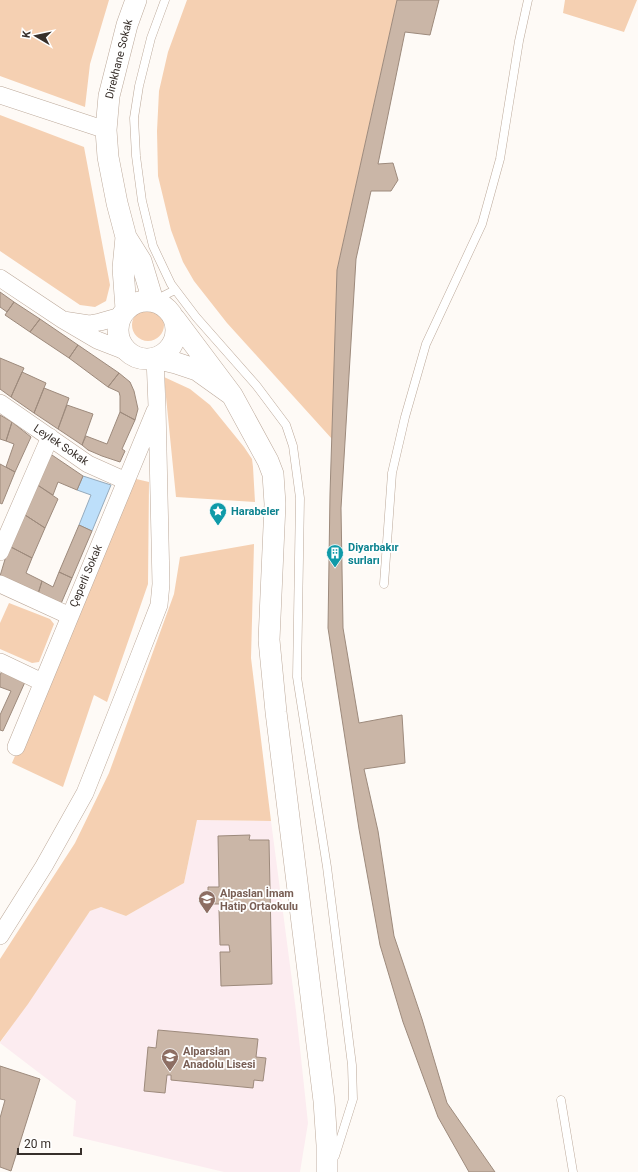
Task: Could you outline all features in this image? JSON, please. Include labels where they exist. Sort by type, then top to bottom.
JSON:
[{"type":"street","name":"Direkhane Sokak","points":[[126,237],[116,203],[108,157],[106,130],[109,96],[127,25],[136,0]]},
{"type":"street","points":[[0,95],[106,130]]},
{"type":"street","points":[[126,237],[141,261],[154,301]]},
{"type":"street","points":[[126,237],[123,268],[123,313],[118,326],[118,336],[121,345],[136,358],[146,360],[164,354],[171,347],[175,339],[180,311]]},
{"type":"street","points":[[0,278],[63,320],[97,340],[128,352]]},
{"type":"street","points":[[63,320],[89,324],[100,322],[123,313],[134,303],[144,300],[154,301],[170,311],[180,311]]},
{"type":"street","points":[[180,311],[232,395],[268,461],[273,474],[275,504],[269,640],[276,712],[324,1101],[328,1172]]},
{"type":"street","points":[[155,358],[176,362],[197,370],[232,395]]},
{"type":"street","points":[[0,936],[44,866],[85,793],[132,677],[158,605],[161,584],[155,358]]},
{"type":"street","name":"Leylek Sokak","points":[[0,402],[88,464],[126,481]]},
{"type":"street","name":"Çeperli Sokak","points":[[16,747],[157,406]]},
{"type":"street","points":[[0,552],[50,438]]},
{"type":"street","points":[[0,584],[70,616]]},
{"type":"street","points":[[0,662],[42,682]]},
{"type":"lane","points":[[165,0],[151,38],[139,86],[134,118],[136,156],[142,200],[153,246],[175,290],[180,311],[196,317],[256,385],[286,425],[293,446],[300,498],[297,677],[327,867],[352,1065],[353,1099],[328,1172]]},
{"type":"lane","points":[[384,584],[392,472],[405,416],[426,344],[482,224],[500,159],[519,41],[528,0]]},
{"type":"lane","points":[[154,301],[175,290]]},
{"type":"lane","points":[[561,1100],[573,1172]]},
{"type":"shaded area","points":[[0,0],[109,0],[90,64],[85,107],[0,76]]},
{"type":"shaded area","points":[[187,0],[397,0],[337,270],[332,439],[227,323],[194,281],[183,262],[171,230],[158,176],[157,131],[159,91],[168,52]]},
{"type":"shaded area","points":[[565,0],[637,0],[624,32],[563,13]]},
{"type":"shaded area","points":[[0,115],[84,147],[110,285],[106,301],[95,307],[80,305],[0,251]]},
{"type":"shaded area","points":[[145,309],[151,309],[161,316],[164,325],[163,331],[157,338],[151,341],[145,341],[135,334],[132,328],[132,322],[139,312]]},
{"type":"shaded area","points":[[164,377],[190,389],[210,405],[244,447],[252,459],[255,502],[176,497]]},
{"type":"shaded area","points":[[132,478],[149,482],[148,584],[107,702],[94,695],[63,787],[12,763]]},
{"type":"shaded area","points":[[254,544],[251,658],[271,821],[197,820],[184,883],[126,916],[101,907],[90,911],[28,1004],[0,1042],[0,959],[75,843],[109,773],[174,594],[180,557]]},
{"type":"shaded area","points":[[9,603],[50,619],[54,624],[39,662],[32,663],[0,649],[0,623]]},
{"type":"shaded area","points":[[197,820],[271,821],[296,1011],[308,1123],[300,1172],[224,1172],[73,1136],[76,1101],[0,1043],[90,911],[101,907],[126,916],[184,883]]},
{"type":"water","points":[[83,476],[111,485],[92,531],[79,525],[91,495],[77,490]]},
{"type":"building","name":"Diyarbakır surları","points":[[397,0],[439,0],[430,35],[405,32],[378,164],[393,163],[398,180],[391,191],[371,191],[356,259],[341,508],[343,628],[359,723],[402,715],[405,763],[364,769],[378,831],[394,936],[422,1019],[447,1103],[495,1172],[469,1172],[438,1117],[403,1022],[380,945],[359,829],[328,628],[330,494],[337,270]]},
{"type":"building","points":[[0,292],[14,302],[7,312],[0,307]]},
{"type":"building","points":[[14,302],[40,319],[30,332],[5,315]]},
{"type":"building","points":[[40,319],[78,345],[69,358],[30,332]]},
{"type":"building","points":[[78,345],[119,373],[108,387],[69,358]]},
{"type":"building","points":[[0,358],[24,368],[11,397],[0,389]]},
{"type":"building","points":[[22,372],[46,383],[34,413],[11,397]]},
{"type":"building","points":[[119,373],[130,382],[134,391],[138,409],[135,420],[120,412],[119,392],[108,387]]},
{"type":"building","points":[[44,388],[69,398],[58,429],[34,413]]},
{"type":"building","points":[[67,405],[93,414],[82,445],[58,429]]},
{"type":"building","points":[[120,412],[135,420],[122,449],[125,451],[120,462],[88,450],[82,445],[86,436],[107,444]]},
{"type":"building","points":[[0,415],[12,422],[6,441],[0,439]]},
{"type":"building","points":[[12,422],[31,437],[15,472],[6,467],[14,444],[6,441]]},
{"type":"building","points":[[49,453],[83,476],[77,490],[58,482],[53,495],[36,484]]},
{"type":"building","points":[[0,464],[15,472],[2,504],[0,503]]},
{"type":"building","points":[[36,484],[58,499],[45,528],[22,513]]},
{"type":"building","points":[[22,513],[45,528],[32,558],[9,546]]},
{"type":"building","points":[[79,525],[92,531],[72,578],[59,572]]},
{"type":"building","points":[[9,546],[32,558],[26,573],[42,581],[38,594],[0,576]]},
{"type":"building","points":[[59,572],[72,578],[60,606],[38,594],[42,581],[53,587]]},
{"type":"building","points":[[3,669],[25,682],[3,731],[0,730],[0,715],[11,691],[0,687],[0,675]]},
{"type":"building","points":[[250,835],[249,840],[269,840],[272,984],[221,986],[220,952],[230,952],[229,945],[220,945],[219,910],[224,910],[224,904],[208,904],[208,887],[219,887],[218,836]]},
{"type":"building","points":[[158,1030],[258,1039],[256,1057],[266,1058],[263,1081],[254,1080],[253,1088],[171,1080],[171,1075],[167,1075],[165,1093],[144,1091],[148,1047],[156,1048]]},
{"type":"building","points":[[0,1066],[40,1079],[11,1171],[0,1167],[0,1118],[5,1100],[0,1099]]},
{"type":"place","name":"Harabeler","points":[[218,526]]},
{"type":"place","name":"Diyarbakır surları","points":[[335,568]]},
{"type":"place","name":"Alpaslan İmam Hatip Ortaokulu","points":[[207,914]]},
{"type":"place","name":"Alparslan Anadolu Lisesi","points":[[170,1072]]}]
